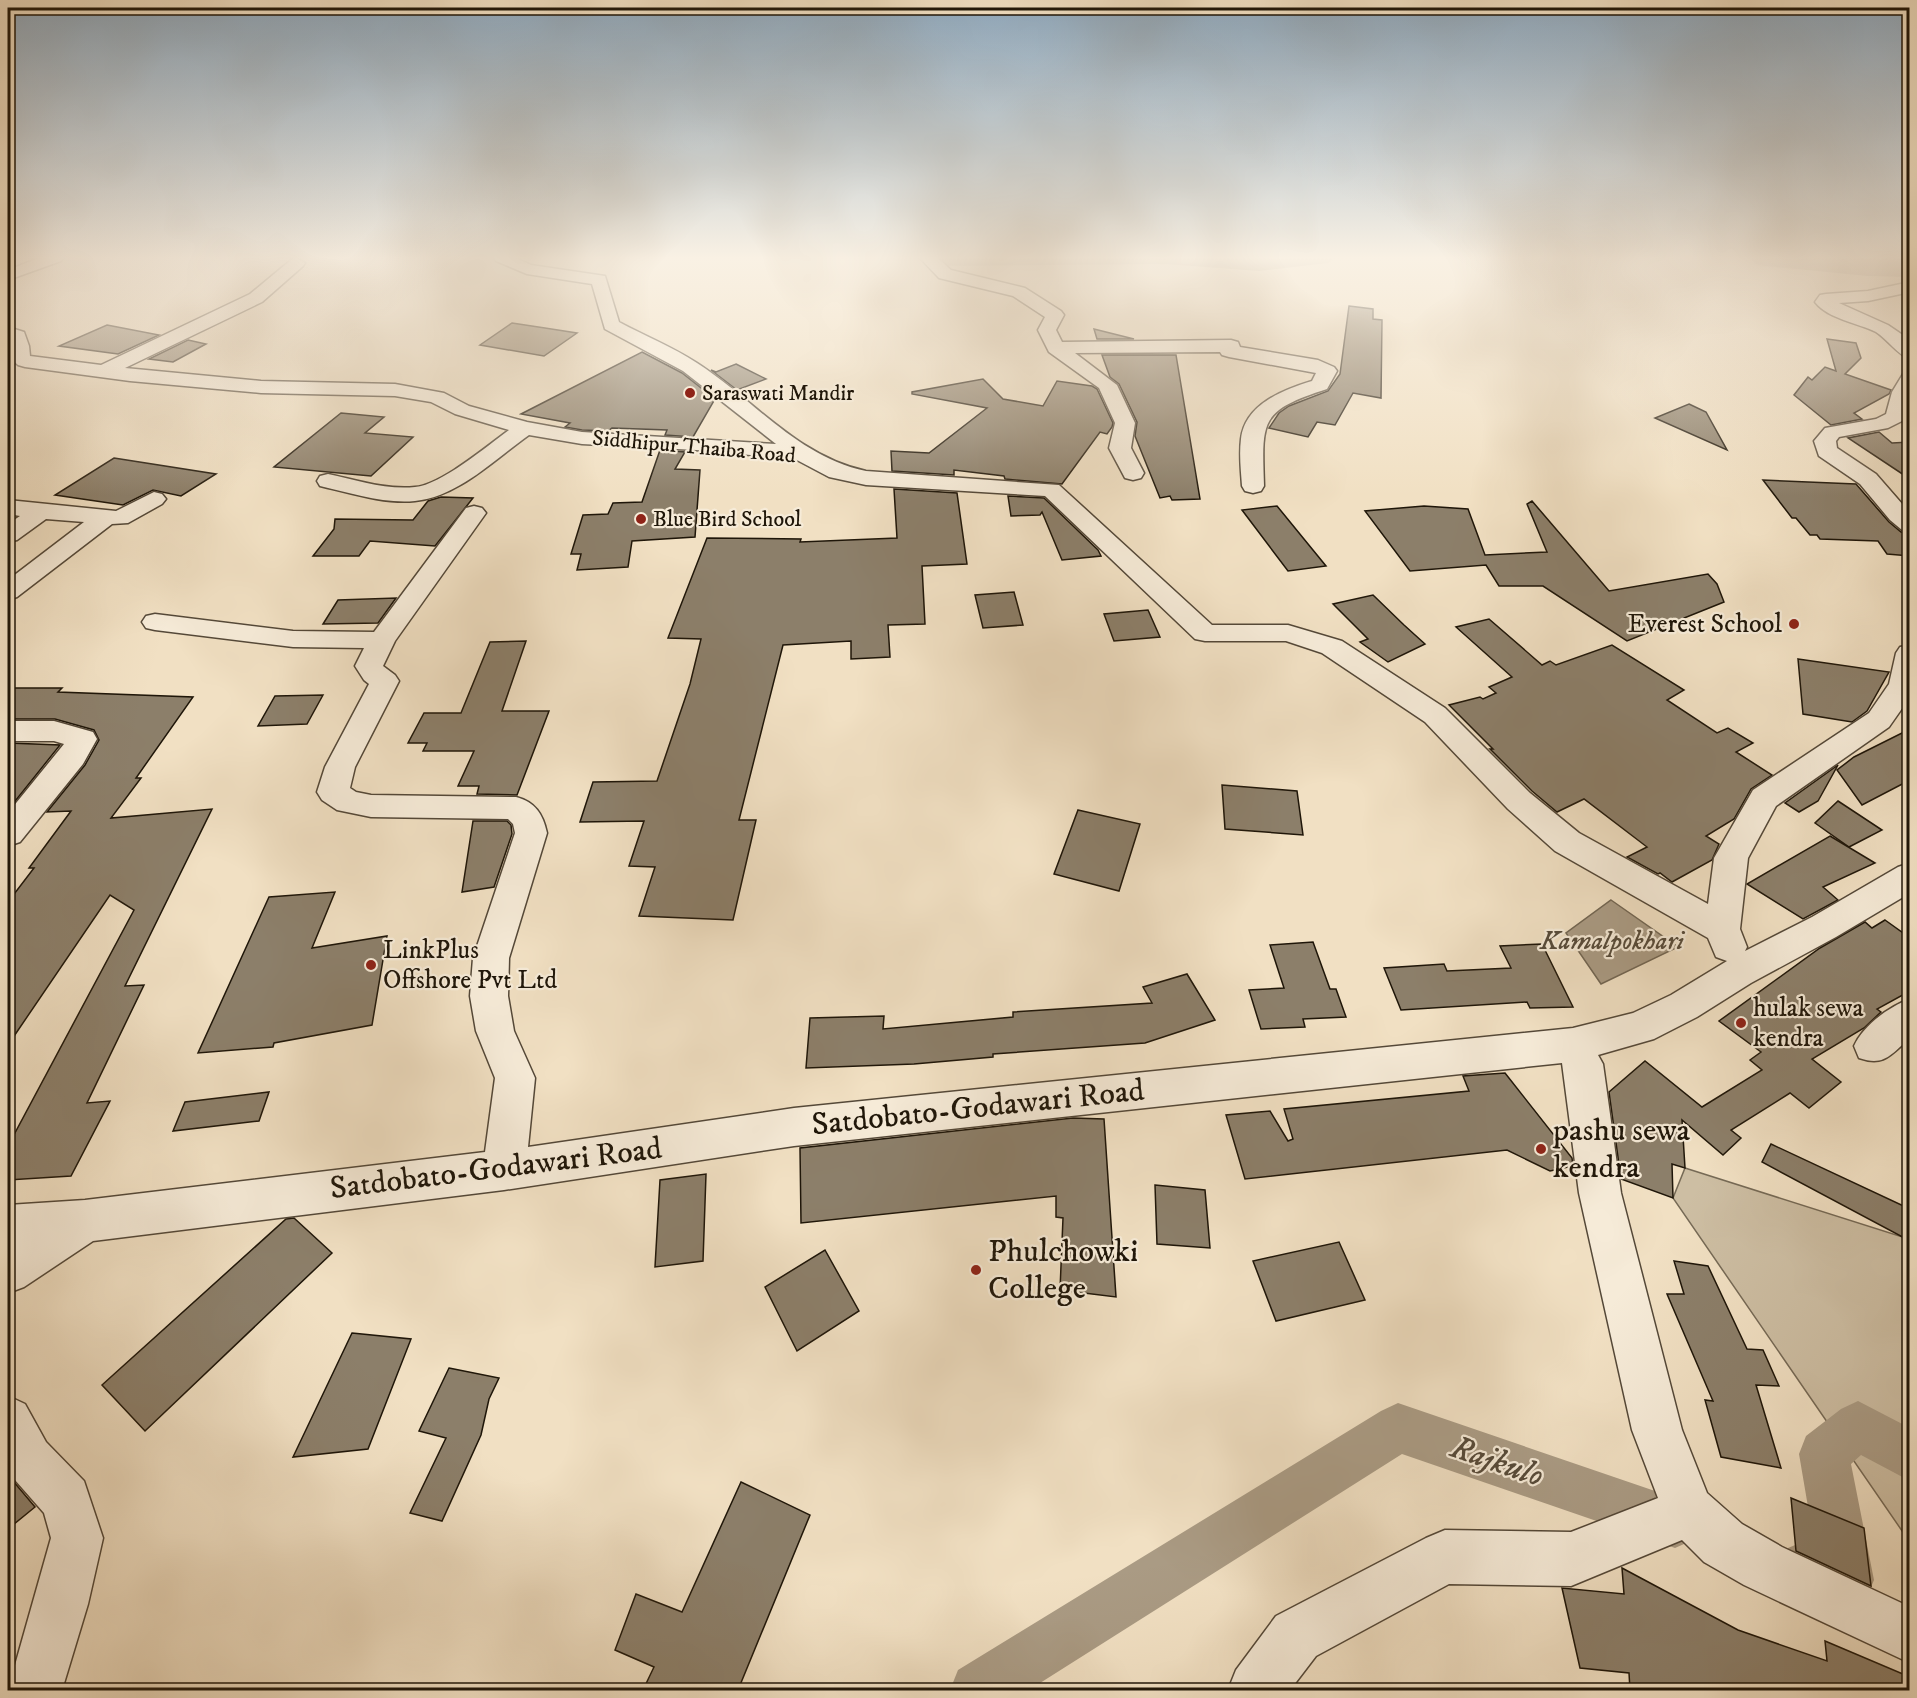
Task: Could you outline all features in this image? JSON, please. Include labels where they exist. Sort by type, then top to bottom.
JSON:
[{"type":"street","name":"Siddhipur Thaiba Road","points":[[17,337],[21,346],[19,357],[25,361],[261,387],[395,390],[437,397],[462,410],[525,428],[582,438],[696,444],[800,453],[837,472],[866,478],[1051,490],[1204,633],[1288,633],[1332,646],[1435,715],[1519,801],[1567,842],[1722,929]]},
{"type":"street","points":[[104,371],[174,337]]},
{"type":"street","points":[[634,337],[690,367],[800,453]]},
{"type":"street","points":[[1051,337],[1056,348],[1107,385],[1125,423],[1120,448],[1133,473]]},
{"type":"street","points":[[1895,337],[1903,342],[1910,353]]},
{"type":"street","points":[[1056,348],[1102,345],[1231,346],[1229,351],[1318,366],[1327,370],[1320,385],[1287,395],[1263,414],[1252,434],[1253,486]]},
{"type":"street","points":[[1910,378],[1902,392],[1895,417],[1881,424],[1832,432],[1825,441],[1827,451],[1868,479],[1898,515],[1910,525]]},
{"type":"street","points":[[328,481],[415,494],[427,492],[460,474],[525,428]]},
{"type":"street","points":[[8,507],[120,518],[154,499]]},
{"type":"street","points":[[8,535],[41,512]]},
{"type":"street","points":[[474,513],[382,640],[369,666],[374,674],[385,681],[340,767],[333,792],[348,802],[371,806],[516,807],[528,819],[531,833],[491,958],[489,996],[495,1031],[515,1078],[504,1170]]},
{"type":"street","points":[[8,592],[105,518]]},
{"type":"street","points":[[155,622],[292,639],[382,640]]},
{"type":"street","points":[[1738,972],[1722,929],[1731,858],[1764,798],[1880,720],[1904,685],[1910,653]]},
{"type":"street","points":[[8,731],[54,732],[82,739],[72,757],[8,834]]},
{"type":"street","name":"Satdobato-Godawari Road","points":[[8,1226],[86,1221],[504,1170],[794,1128],[1573,1045],[1641,1027],[1684,1006],[1738,972],[1824,927],[1910,876]]},
{"type":"street","points":[[1874,1046],[1910,1015]]},
{"type":"street","points":[[1573,1045],[1583,1064],[1600,1193],[1657,1430],[1689,1511],[1724,1543],[1763,1566],[1910,1636]]},
{"type":"street","points":[[8,1272],[86,1221]]},
{"type":"street","points":[[8,1421],[28,1460],[66,1499],[77,1538],[61,1604],[34,1690]]},
{"type":"street","points":[[1256,1690],[1296,1636],[1445,1557],[1571,1559],[1689,1511]]},
{"type":"shaded area","points":[[1685,1168],[1909,1239],[1909,1541],[1673,1198]]},
{"type":"water","name":"Kamalpokhari","points":[[1611,900],[1678,947],[1601,984],[1566,933]]},
{"type":"building","points":[[79,337],[154,337],[118,354],[59,346]]},
{"type":"building","points":[[491,337],[571,337],[544,356],[480,345]]},
{"type":"building","points":[[1096,337],[1134,339],[1097,339]]},
{"type":"building","points":[[1345,337],[1382,337],[1381,398],[1353,393],[1335,425],[1317,422],[1308,437],[1269,428],[1279,413],[1289,406],[1328,391],[1340,374]]},
{"type":"building","points":[[1827,339],[1856,343],[1861,358],[1845,374],[1891,390],[1889,394],[1854,413],[1862,419],[1831,425],[1794,395],[1808,377],[1812,380],[1825,367],[1836,371]]},
{"type":"building","points":[[188,340],[206,344],[173,362],[149,359]]},
{"type":"building","points":[[642,352],[682,373],[715,399],[693,437],[665,435],[667,430],[612,428],[608,431],[582,430],[565,427],[570,423],[521,414]]},
{"type":"building","points":[[1102,355],[1176,355],[1200,499],[1172,500],[1170,496],[1160,498],[1135,436],[1137,422],[1119,384],[1110,377]]},
{"type":"building","points":[[736,364],[766,379],[737,390],[711,370],[716,372]]},
{"type":"building","points":[[983,379],[1003,399],[1043,406],[1057,381],[1092,386],[1097,389],[1113,423],[1112,427],[1107,434],[1100,432],[1062,484],[1005,479],[1004,476],[954,470],[954,475],[892,471],[891,451],[929,453],[987,408],[912,394],[912,392]]},
{"type":"building","points":[[1689,404],[1706,412],[1727,450],[1655,418]]},
{"type":"building","points":[[341,413],[384,417],[365,433],[413,437],[371,476],[274,467]]},
{"type":"building","points":[[1879,432],[1892,443],[1910,442],[1910,479],[1848,438]]},
{"type":"building","name":"Blue Bird School","points":[[660,450],[685,452],[675,469],[700,470],[695,537],[632,541],[628,567],[577,570],[581,554],[571,554],[583,515],[608,514],[613,503],[642,502]]},
{"type":"building","points":[[114,458],[216,474],[181,496],[153,490],[123,505],[55,495]]},
{"type":"building","points":[[1763,480],[1856,484],[1889,522],[1901,532],[1910,534],[1910,556],[1887,554],[1878,541],[1820,539],[1817,535],[1810,535],[1796,518],[1792,518]]},
{"type":"building","points":[[894,489],[957,493],[967,564],[922,566],[925,624],[888,625],[890,657],[851,659],[851,641],[783,645],[739,820],[756,820],[733,920],[639,916],[655,867],[629,866],[644,821],[580,822],[593,782],[657,781],[690,684],[701,639],[668,638],[707,538],[801,539],[800,542],[897,538]]},
{"type":"building","points":[[1008,496],[1044,498],[1098,550],[1101,556],[1062,560],[1042,512],[1040,515],[1011,516]]},
{"type":"building","points":[[441,497],[473,498],[435,546],[370,541],[359,556],[313,556],[334,529],[335,519],[413,520],[428,501]]},
{"type":"building","points":[[1532,501],[1609,591],[1708,574],[1717,584],[1724,602],[1627,641],[1543,586],[1499,586],[1486,565],[1410,571],[1365,511],[1424,506],[1468,509],[1485,555],[1547,552],[1527,504]]},
{"type":"building","points":[[1277,506],[1326,566],[1288,571],[1242,510]]},
{"type":"building","points":[[1014,592],[1023,625],[983,628],[975,595]]},
{"type":"building","points":[[1373,595],[1425,644],[1388,662],[1360,642],[1368,639],[1333,604]]},
{"type":"building","points":[[396,598],[378,623],[323,624],[338,600]]},
{"type":"building","points":[[1148,610],[1160,637],[1114,641],[1104,614]]},
{"type":"building","points":[[1489,619],[1542,665],[1550,661],[1556,665],[1612,645],[1684,690],[1667,700],[1717,733],[1728,728],[1753,743],[1736,752],[1772,775],[1751,789],[1734,819],[1706,836],[1719,844],[1712,860],[1672,882],[1660,873],[1627,857],[1647,847],[1584,799],[1557,812],[1532,791],[1449,705],[1480,697],[1483,699],[1496,693],[1489,687],[1512,677],[1456,627]]},
{"type":"building","points":[[526,641],[502,711],[549,711],[517,795],[477,794],[479,786],[458,786],[474,751],[423,751],[427,743],[408,743],[424,713],[461,713],[490,642]]},
{"type":"building","points":[[1798,659],[1889,672],[1867,711],[1852,722],[1803,714]]},
{"type":"building","points":[[8,688],[62,688],[58,692],[193,697],[136,778],[141,778],[111,818],[212,809],[125,986],[144,985],[87,1103],[110,1101],[71,1176],[8,1180],[8,1146],[134,910],[110,895],[8,1045],[8,902],[34,868],[29,868],[71,811],[47,812],[85,765],[99,740],[94,730],[55,719],[8,719]]},
{"type":"building","points":[[323,695],[307,724],[258,726],[275,696]]},
{"type":"building","points":[[1910,729],[1910,780],[1862,805],[1837,770],[1854,757]]},
{"type":"building","points":[[8,743],[60,745],[8,810]]},
{"type":"building","points":[[1838,765],[1818,801],[1799,812],[1785,803]]},
{"type":"building","points":[[1222,785],[1297,791],[1303,835],[1225,829]]},
{"type":"building","points":[[1838,801],[1882,830],[1849,847],[1815,823]]},
{"type":"building","points":[[1078,810],[1140,824],[1119,891],[1054,874]]},
{"type":"building","points":[[473,821],[507,821],[511,825],[512,834],[494,887],[462,892]]},
{"type":"building","points":[[1830,836],[1875,863],[1823,887],[1838,900],[1803,919],[1747,884]]},
{"type":"building","points":[[335,892],[312,948],[387,936],[372,1025],[274,1043],[273,1047],[198,1053],[269,897]]},
{"type":"building","points":[[1885,920],[1910,938],[1910,991],[1877,1009],[1881,1012],[1864,1028],[1812,1059],[1841,1082],[1809,1108],[1790,1093],[1731,1130],[1741,1138],[1723,1155],[1682,1120],[1685,1168],[1672,1164],[1673,1198],[1621,1179],[1609,1092],[1645,1061],[1702,1107],[1762,1070],[1750,1060],[1761,1052],[1719,1021],[1820,948],[1865,922],[1872,928]]},
{"type":"building","points":[[1313,942],[1330,989],[1336,989],[1346,1017],[1303,1019],[1305,1027],[1261,1029],[1249,990],[1284,988],[1270,945]]},
{"type":"building","points":[[1542,944],[1573,1007],[1530,1008],[1527,1002],[1401,1010],[1384,968],[1444,964],[1447,971],[1511,968],[1500,946]]},
{"type":"building","points":[[1187,974],[1215,1020],[1145,1043],[993,1054],[993,1057],[914,1064],[806,1068],[810,1018],[884,1016],[883,1029],[1013,1017],[1013,1012],[1152,1003],[1143,987]]},
{"type":"building","points":[[1505,1073],[1572,1158],[1573,1166],[1550,1171],[1507,1150],[1245,1179],[1226,1115],[1270,1111],[1288,1141],[1293,1139],[1284,1109],[1469,1091],[1463,1076]]},
{"type":"building","points":[[269,1092],[259,1121],[173,1131],[185,1102]]},
{"type":"building","points":[[1073,1118],[1104,1119],[1116,1297],[1060,1290],[1063,1218],[1056,1217],[1056,1196],[801,1223],[800,1148]]},
{"type":"building","points":[[1771,1144],[1910,1209],[1910,1241],[1762,1162]]},
{"type":"building","points":[[706,1174],[703,1261],[655,1267],[660,1180]]},
{"type":"building","points":[[1155,1185],[1205,1190],[1210,1248],[1157,1244]]},
{"type":"building","points":[[294,1218],[332,1253],[145,1431],[102,1385],[286,1219]]},
{"type":"building","points":[[1339,1242],[1365,1300],[1276,1321],[1253,1261]]},
{"type":"building","points":[[825,1250],[859,1311],[797,1351],[765,1287]]},
{"type":"building","points":[[1674,1261],[1708,1266],[1747,1349],[1763,1350],[1779,1386],[1756,1385],[1781,1468],[1721,1457],[1705,1400],[1713,1401],[1667,1294],[1684,1294]]},
{"type":"building","points":[[352,1333],[411,1339],[368,1449],[293,1457]]},
{"type":"building","points":[[449,1368],[499,1378],[489,1399],[481,1435],[442,1521],[410,1513],[446,1438],[419,1431]]},
{"type":"building","points":[[8,1475],[35,1507],[8,1529]]},
{"type":"building","points":[[741,1482],[810,1515],[738,1690],[643,1690],[654,1667],[615,1650],[636,1594],[682,1612]]},
{"type":"building","points":[[1791,1498],[1864,1528],[1871,1586],[1796,1551]]},
{"type":"building","points":[[1622,1568],[1738,1630],[1827,1661],[1825,1641],[1910,1677],[1910,1690],[1630,1690],[1629,1673],[1580,1668],[1562,1588],[1624,1594]]},
{"type":"waterway","name":"Rajkulo","points":[[1807,1567],[1847,1580],[1824,1454],[1858,1426],[1910,1456]]},
{"type":"waterway","name":"Rajkulo","points":[[978,1690],[1398,1428],[1675,1522]]},
{"type":"place","name":"Saraswati Mandir","points":[[690,393]]},
{"type":"place","name":"Blue Bird School","points":[[641,519]]},
{"type":"place","name":"Everest School","points":[[1794,624]]},
{"type":"place","name":"LinkPlus Offshore Pvt Ltd","points":[[371,965]]},
{"type":"place","name":"hulak sewa kendra","points":[[1741,1023]]},
{"type":"place","name":"pashu sewa kendra","points":[[1541,1149]]},
{"type":"place","name":"Phulchowki College","points":[[976,1270]]}]
